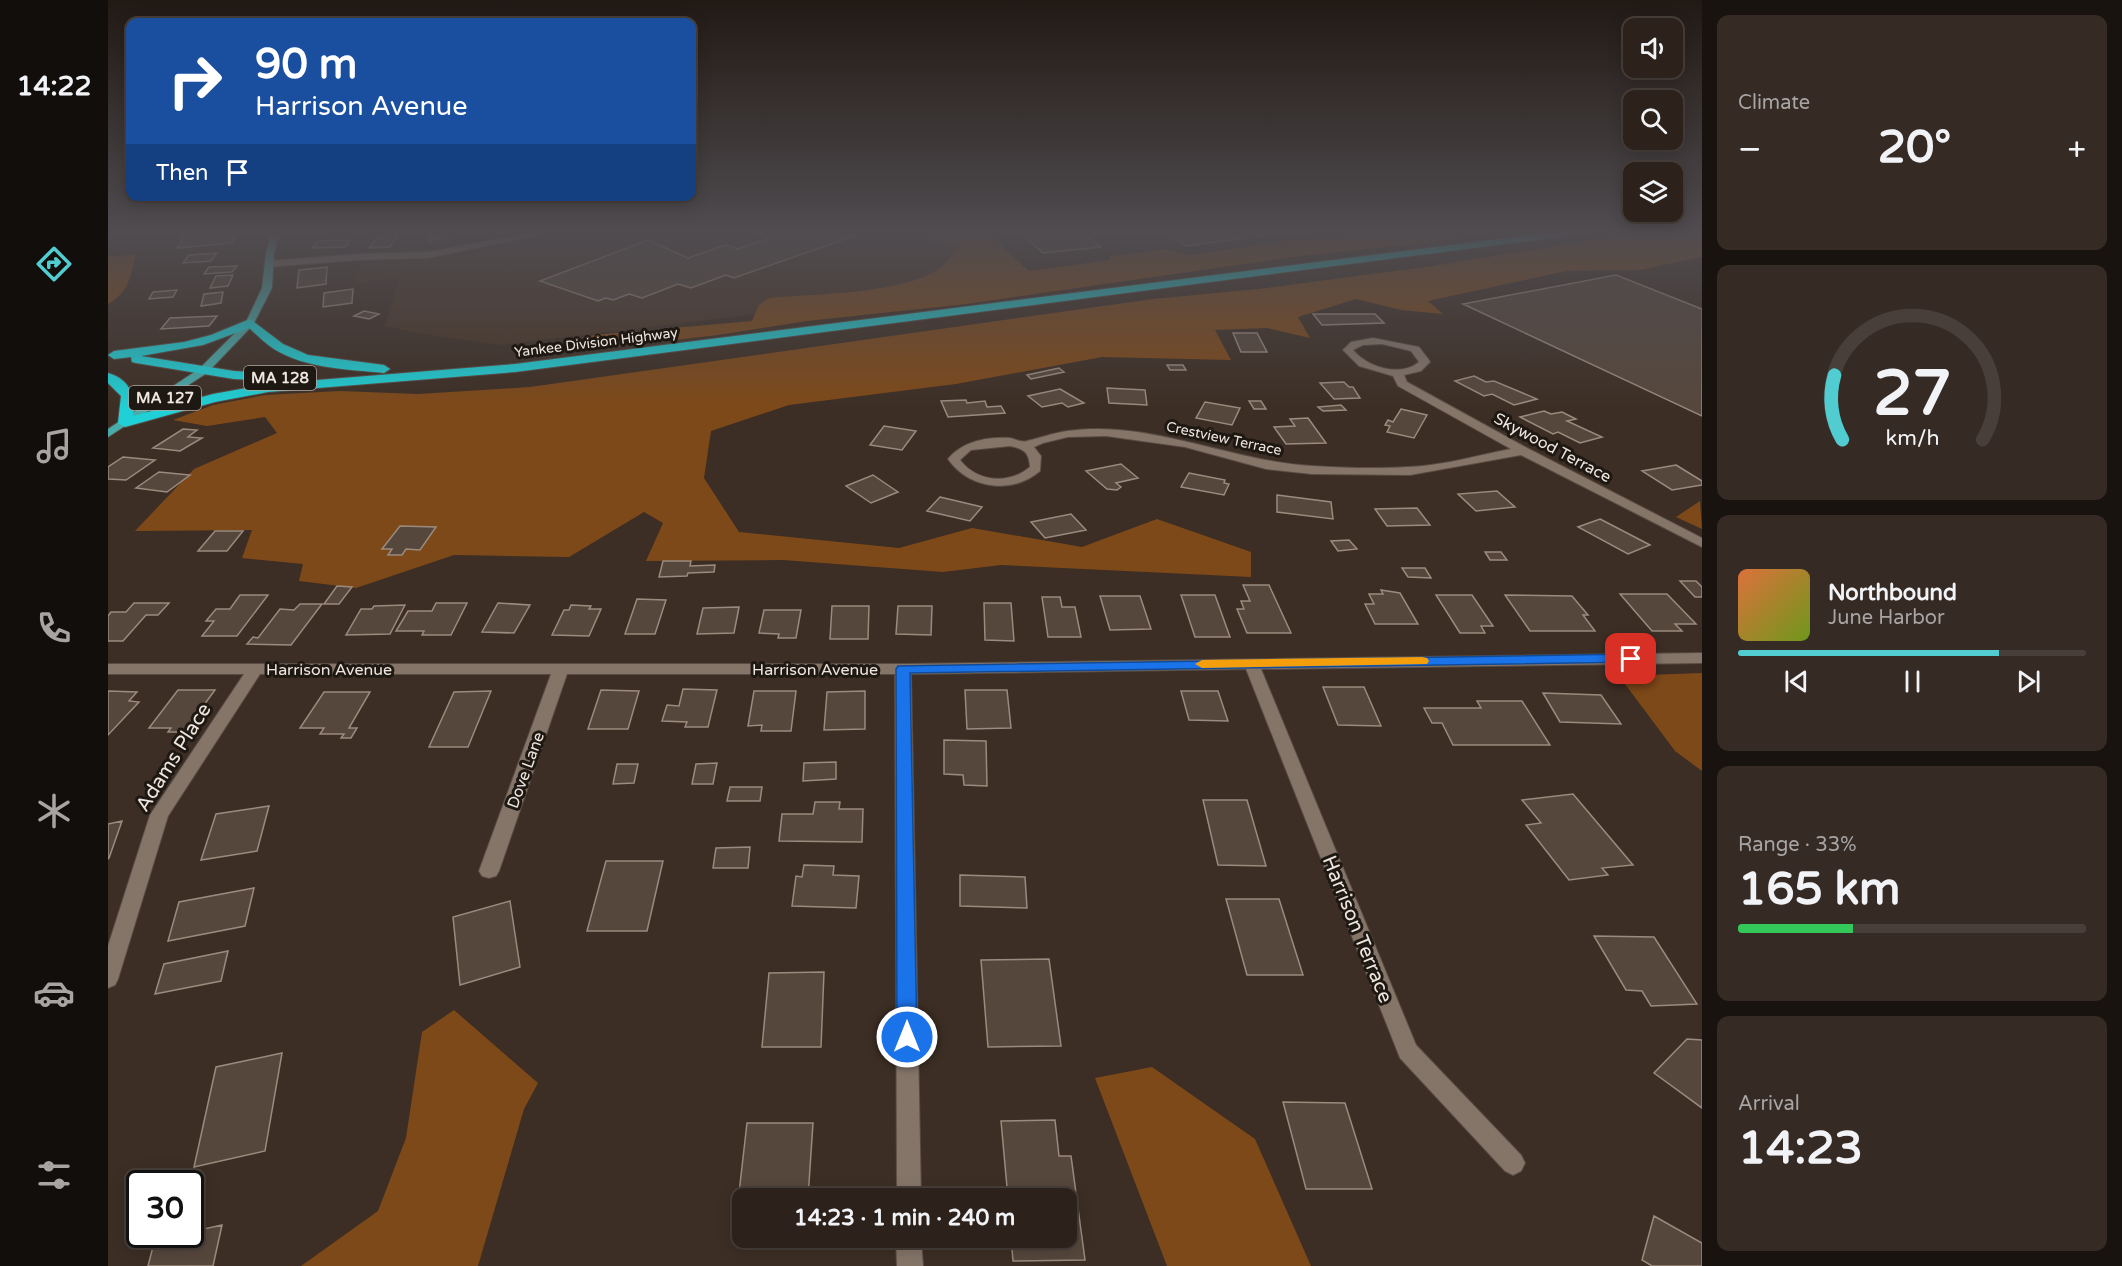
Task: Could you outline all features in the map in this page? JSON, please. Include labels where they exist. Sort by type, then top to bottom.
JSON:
[{"type":"highway","name":"Yankee Division Highway","points":[[442,374],[515,368],[1114,291]]},
{"type":"highway","points":[[111,355],[193,346],[250,323],[277,345],[304,356],[351,365],[442,374]]},
{"type":"highway","name":"MA 128","points":[[111,355],[203,371],[271,378],[358,379],[442,374]]},
{"type":"highway","points":[[108,377],[127,392],[129,398],[125,423],[236,392],[358,379]]},
{"type":"main road","name":"MA 127","points":[[108,434],[203,371],[250,323],[266,291]]},
{"type":"street","points":[[1382,341],[1415,349],[1425,362],[1416,369],[1396,372],[1362,364],[1351,356],[1348,350],[1352,345],[1360,342],[1382,341]]},
{"type":"street","name":"Skywood Terrace","points":[[1396,372],[1402,384],[1522,451],[1702,543]]},
{"type":"street","name":"Crestview Terrace","points":[[1027,446],[1037,462],[1031,474],[1022,480],[1004,482],[974,477],[963,473],[954,459],[967,447],[983,443],[1010,442],[1027,446],[1039,440],[1068,434],[1106,433],[1185,444],[1266,465],[1312,470],[1410,471],[1522,451]]},
{"type":"street","name":"Harrison Avenue","points":[[108,669],[903,669],[1702,658]]},
{"type":"street","name":"Harrison Terrace","points":[[1251,663],[1408,1050],[1513,1163]]},
{"type":"street","name":"Adams Place","points":[[108,979],[159,815],[255,669]]},
{"type":"street","name":"Dove Lane","points":[[489,871],[561,669]]},
{"type":"street","points":[[903,669],[909,1188]]},
{"type":"street","points":[[909,1248],[910,1266]]},
{"type":"shaded area","points":[[108,291],[123,291],[121,294],[108,304]]},
{"type":"shaded area","points":[[395,291],[903,291],[766,313],[500,345],[422,334],[385,326]]},
{"type":"shaded area","points":[[1056,291],[598,349],[578,349],[572,344],[594,335],[752,321],[759,305],[769,298],[852,292]]},
{"type":"shaded area","points":[[1236,291],[1474,291],[1428,301],[1443,314],[1401,310],[1356,299],[1298,317],[1310,338],[1267,328],[1215,330],[1231,360],[1102,357],[956,384],[789,405],[711,431],[704,478],[739,532],[899,548],[972,528],[1082,547],[1157,519],[1251,552],[1251,577],[1001,565],[943,572],[783,560],[646,561],[663,523],[644,512],[569,557],[454,555],[356,588],[299,581],[303,564],[242,558],[252,530],[135,531],[194,469],[277,433],[265,417],[207,426],[173,420],[213,405],[265,395],[340,391],[418,394],[530,387],[1153,299]]},
{"type":"shaded area","points":[[1700,501],[1702,529],[1676,517]]},
{"type":"shaded area","points":[[1702,673],[1702,771],[1675,751],[1619,676]]},
{"type":"shaded area","points":[[454,1010],[538,1083],[524,1109],[478,1266],[301,1266],[378,1211],[406,1138],[422,1032]]},
{"type":"shaded area","points":[[1152,1067],[1255,1139],[1311,1266],[1167,1266],[1095,1078]]},
{"type":"building","points":[[176,291],[173,297],[149,299],[153,292]]},
{"type":"building","points":[[353,291],[352,303],[323,307],[324,293]]},
{"type":"building","points":[[569,291],[660,291],[642,298],[629,294],[613,300],[606,298],[598,301]]},
{"type":"building","points":[[1531,291],[1657,291],[1702,309],[1702,416],[1463,304]]},
{"type":"building","points":[[223,292],[221,303],[201,306],[204,294]]},
{"type":"building","points":[[364,311],[379,314],[369,319],[354,316]]},
{"type":"building","points":[[1313,314],[1375,314],[1384,323],[1322,325]]},
{"type":"building","points":[[217,316],[209,326],[161,329],[170,318]]},
{"type":"building","points":[[1233,333],[1257,333],[1267,352],[1241,352]]},
{"type":"building","points":[[1167,365],[1183,365],[1186,370],[1170,370]]},
{"type":"building","points":[[1059,368],[1064,372],[1031,379],[1027,375]]},
{"type":"building","points":[[1474,376],[1486,382],[1494,381],[1537,399],[1514,405],[1492,394],[1484,396],[1455,381]]},
{"type":"building","points":[[1344,382],[1349,387],[1353,387],[1360,398],[1334,399],[1320,383]]},
{"type":"building","points":[[1107,388],[1145,390],[1147,405],[1109,403]]},
{"type":"building","points":[[1060,389],[1084,403],[1068,407],[1062,403],[1042,407],[1028,396]]},
{"type":"building","points":[[966,400],[967,403],[985,401],[987,407],[1001,406],[1005,413],[948,417],[941,401]]},
{"type":"building","points":[[1249,401],[1261,401],[1266,409],[1254,409]]},
{"type":"building","points":[[1205,402],[1240,408],[1232,425],[1196,418]]},
{"type":"building","points":[[1341,405],[1346,410],[1323,411],[1318,407]]},
{"type":"building","points":[[1401,409],[1427,415],[1414,438],[1387,432],[1390,426],[1385,425],[1388,420],[1393,422]]},
{"type":"building","points":[[1544,411],[1551,414],[1562,412],[1576,419],[1567,421],[1602,437],[1580,443],[1558,432],[1553,434],[1520,417]]},
{"type":"building","points":[[1308,418],[1326,443],[1286,444],[1274,427],[1295,426],[1290,419]]},
{"type":"building","points":[[884,426],[916,431],[902,450],[870,445]]},
{"type":"building","points":[[183,429],[197,430],[188,437],[202,438],[180,451],[153,448]]},
{"type":"building","points":[[123,457],[155,460],[126,480],[108,479],[108,467]]},
{"type":"building","points":[[1121,464],[1138,478],[1116,483],[1121,487],[1117,490],[1107,489],[1086,471]]},
{"type":"building","points":[[1676,465],[1702,481],[1702,485],[1672,490],[1642,471]]},
{"type":"building","points":[[159,472],[190,475],[167,492],[136,488]]},
{"type":"building","points":[[1189,473],[1225,480],[1224,483],[1229,484],[1224,495],[1181,487]]},
{"type":"building","points":[[873,475],[898,492],[871,503],[846,486]]},
{"type":"building","points":[[1497,491],[1515,507],[1476,511],[1458,494]]},
{"type":"building","points":[[1277,495],[1331,502],[1333,519],[1277,512]]},
{"type":"building","points":[[940,497],[982,507],[970,521],[927,511]]},
{"type":"building","points":[[1417,508],[1430,525],[1387,526],[1375,509]]},
{"type":"building","points":[[1071,514],[1086,530],[1045,538],[1031,522]]},
{"type":"building","points":[[1600,519],[1650,545],[1628,554],[1578,527]]},
{"type":"building","points":[[400,526],[436,527],[420,550],[406,549],[402,555],[388,555],[392,549],[382,549]]},
{"type":"building","points":[[215,531],[243,531],[227,551],[198,551]]},
{"type":"building","points":[[1349,540],[1357,549],[1338,551],[1331,541]]},
{"type":"building","points":[[1485,552],[1501,552],[1507,560],[1490,560]]},
{"type":"building","points":[[663,561],[691,561],[690,566],[715,565],[714,572],[659,577]]},
{"type":"building","points":[[1402,568],[1425,568],[1431,578],[1408,577]]},
{"type":"building","points":[[1680,581],[1696,581],[1702,587],[1702,597],[1695,597]]},
{"type":"building","points":[[1243,585],[1269,585],[1291,633],[1247,633],[1237,609],[1244,609],[1241,601],[1250,601]]},
{"type":"building","points":[[337,586],[352,587],[339,604],[324,604]]},
{"type":"building","points":[[1381,590],[1400,593],[1418,624],[1375,624],[1365,604],[1374,604],[1369,594],[1383,594]]},
{"type":"building","points":[[1620,594],[1667,594],[1696,624],[1675,624],[1682,631],[1652,631]]},
{"type":"building","points":[[240,595],[268,595],[237,636],[202,636],[214,621],[206,621],[216,609],[230,609]]},
{"type":"building","points":[[1181,595],[1215,595],[1230,637],[1195,637]]},
{"type":"building","points":[[1436,595],[1472,595],[1493,626],[1481,626],[1485,633],[1460,633]]},
{"type":"building","points":[[1505,595],[1572,596],[1588,615],[1583,615],[1595,631],[1530,631]]},
{"type":"building","points":[[1100,596],[1140,596],[1151,629],[1110,630]]},
{"type":"building","points":[[1042,597],[1060,597],[1062,607],[1075,607],[1081,637],[1048,637]]},
{"type":"building","points":[[637,599],[666,600],[655,634],[625,634]]},
{"type":"building","points":[[134,603],[169,603],[158,615],[146,615],[123,641],[108,641],[108,616],[111,612],[126,612]]},
{"type":"building","points":[[436,603],[467,603],[451,635],[422,635],[424,631],[396,631],[408,611],[432,611]]},
{"type":"building","points":[[498,603],[530,605],[514,633],[482,632]]},
{"type":"building","points":[[984,603],[1011,603],[1014,641],[985,640]]},
{"type":"building","points":[[300,604],[322,604],[291,645],[247,644],[253,637],[258,638],[280,609],[294,610]]},
{"type":"building","points":[[405,605],[390,634],[346,635],[361,609],[372,609],[374,606]]},
{"type":"building","points":[[571,605],[601,609],[589,636],[552,635],[564,610],[569,610]]},
{"type":"building","points":[[832,606],[869,606],[868,639],[830,639]]},
{"type":"building","points":[[898,606],[932,606],[931,635],[896,634]]},
{"type":"building","points":[[739,607],[734,633],[697,634],[703,608]]},
{"type":"building","points":[[764,610],[801,610],[796,638],[778,638],[779,634],[759,633]]},
{"type":"building","points":[[1323,687],[1364,687],[1381,726],[1338,725]]},
{"type":"building","points":[[683,689],[717,690],[708,727],[685,727],[687,722],[662,721],[667,705],[679,706]]},
{"type":"building","points":[[178,690],[215,690],[187,728],[195,728],[191,732],[168,732],[171,728],[149,728]]},
{"type":"building","points":[[601,690],[639,691],[628,729],[588,729]]},
{"type":"building","points":[[965,690],[1007,690],[1011,728],[967,729]]},
{"type":"building","points":[[108,691],[137,692],[129,701],[139,702],[108,735]]},
{"type":"building","points":[[491,691],[468,747],[429,747],[454,692]]},
{"type":"building","points":[[754,691],[796,691],[791,731],[761,731],[762,725],[748,726]]},
{"type":"building","points":[[865,691],[865,729],[824,730],[827,692]]},
{"type":"building","points":[[1181,691],[1218,691],[1228,721],[1189,720]]},
{"type":"building","points":[[324,692],[370,692],[349,728],[357,728],[351,738],[341,738],[344,734],[320,734],[324,728],[300,728]]},
{"type":"building","points":[[1543,693],[1601,695],[1621,724],[1560,722]]},
{"type":"building","points":[[1477,701],[1522,701],[1550,745],[1453,745],[1442,723],[1432,723],[1424,708],[1481,708]]},
{"type":"building","points":[[944,740],[986,741],[987,786],[964,785],[963,775],[944,774]]},
{"type":"building","points":[[836,762],[836,779],[803,781],[804,763]]},
{"type":"building","points":[[717,763],[713,784],[692,784],[696,764]]},
{"type":"building","points":[[617,764],[638,764],[634,783],[613,784]]},
{"type":"building","points":[[730,787],[762,787],[760,801],[727,801]]},
{"type":"building","points":[[1573,794],[1633,865],[1602,868],[1608,875],[1569,880],[1526,825],[1541,823],[1522,800]]},
{"type":"building","points":[[1203,800],[1247,800],[1266,866],[1218,865]]},
{"type":"building","points":[[815,802],[840,802],[839,809],[863,809],[862,842],[779,841],[782,814],[813,814]]},
{"type":"building","points":[[269,806],[257,851],[201,860],[216,814]]},
{"type":"building","points":[[122,821],[109,858],[108,859],[108,824]]},
{"type":"building","points":[[750,847],[748,868],[713,868],[716,848]]},
{"type":"building","points":[[606,861],[663,861],[647,931],[587,931]]},
{"type":"building","points":[[804,865],[834,866],[833,875],[859,876],[856,908],[792,906],[796,876],[802,877]]},
{"type":"building","points":[[960,875],[1025,877],[1027,908],[960,906]]},
{"type":"building","points":[[254,888],[245,926],[168,941],[179,902]]},
{"type":"building","points":[[1226,899],[1279,899],[1303,975],[1247,975]]},
{"type":"building","points":[[510,901],[520,967],[460,985],[453,917]]},
{"type":"building","points":[[1594,936],[1654,937],[1697,1004],[1651,1006],[1642,991],[1626,990]]},
{"type":"building","points":[[228,951],[221,981],[155,994],[164,964]]},
{"type":"building","points":[[1049,959],[1061,1046],[988,1047],[981,960]]},
{"type":"building","points":[[824,972],[821,1047],[762,1047],[769,973]]},
{"type":"building","points":[[1687,1039],[1702,1040],[1702,1108],[1654,1073]]},
{"type":"building","points":[[282,1053],[265,1151],[194,1167],[216,1067]]},
{"type":"building","points":[[1283,1102],[1345,1103],[1372,1189],[1306,1189]]},
{"type":"building","points":[[1055,1120],[1059,1156],[1071,1156],[1075,1188],[1007,1188],[1001,1121]]},
{"type":"building","points":[[747,1123],[813,1123],[809,1188],[740,1188]]},
{"type":"building","points":[[1077,1201],[1085,1260],[1013,1261],[1012,1248],[1077,1248]]},
{"type":"building","points":[[1654,1216],[1702,1243],[1702,1266],[1652,1266],[1642,1260]]},
{"type":"building","points":[[222,1225],[213,1266],[148,1266],[153,1248],[204,1248],[204,1229]]},
{"type":"slow traffic","points":[[1202,664],[1422,661]]},
{"type":"route","points":[[907,1037],[903,669],[1631,659]]}]
